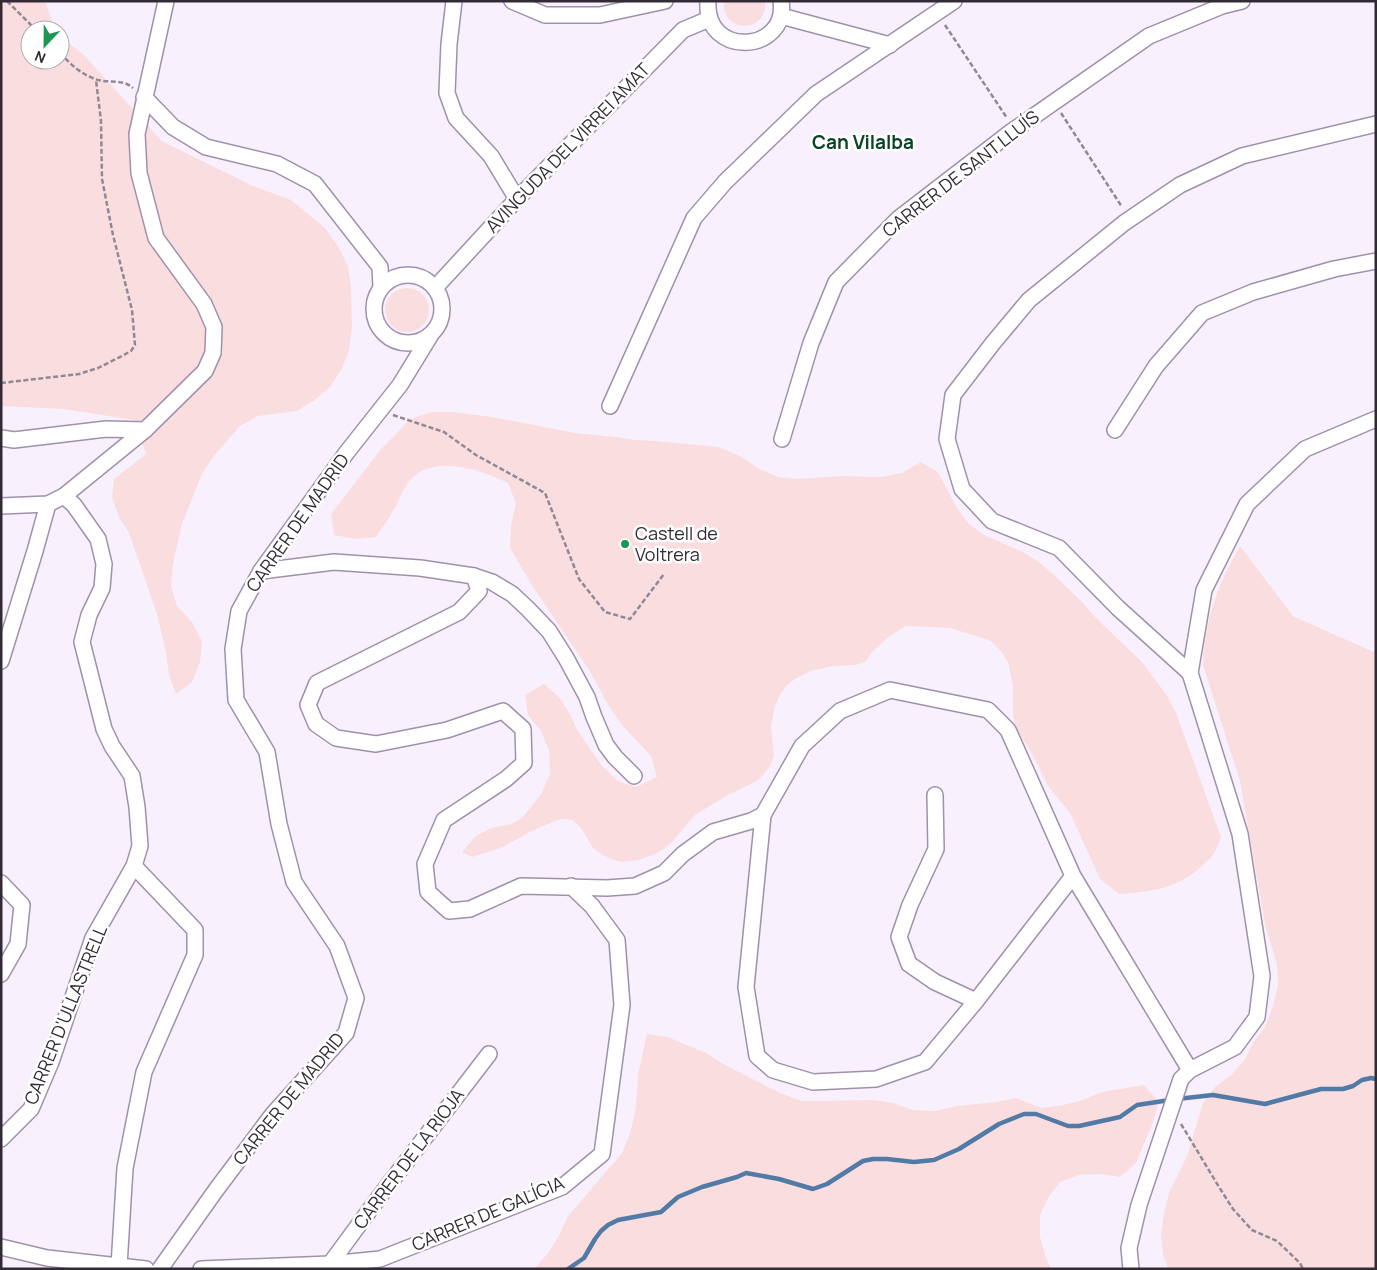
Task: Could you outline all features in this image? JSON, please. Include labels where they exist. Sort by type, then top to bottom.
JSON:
[{"type":"street","points":[[1,506],[48,504],[64,496],[145,430],[205,371],[213,353],[214,327],[204,304],[156,238],[139,173],[137,134],[166,1]]},
{"type":"street","points":[[454,1],[449,44],[447,93],[456,118],[491,156],[517,198]]},
{"type":"street","points":[[512,1],[545,16],[600,15],[665,1]]},
{"type":"street","points":[[708,1],[707,9],[715,29],[724,37],[734,42],[758,41],[768,35],[776,27],[781,9],[890,45]]},
{"type":"street","points":[[610,406],[694,218],[724,182],[816,94],[954,1]]},
{"type":"street","name":"CARRER DE SANT LLUÍS","points":[[782,439],[811,343],[836,282],[898,219],[1016,129],[1149,36],[1222,6],[1242,1]]},
{"type":"street","name":"AVINGUDA DEL VIRREI AMAT","points":[[435,288],[517,198],[683,30],[710,19]]},
{"type":"street","points":[[144,97],[173,127],[206,147],[278,164],[315,184],[380,267],[381,287]]},
{"type":"street","points":[[1190,674],[1118,608],[1058,548],[992,521],[962,489],[947,439],[953,395],[1028,300],[1130,218],[1180,185],[1242,156],[1376,124]]},
{"type":"street","points":[[1116,430],[1156,366],[1202,314],[1254,292],[1334,269],[1376,261]]},
{"type":"street","points":[[398,276],[418,276],[435,288],[440,297],[441,318],[437,328],[430,336],[420,342],[409,344],[388,338],[380,330],[374,319],[373,308],[375,297],[388,280],[398,276]]},
{"type":"street","name":"CARRER DE MADRID","points":[[160,1269],[273,1114],[346,1033],[356,998],[337,946],[294,882],[279,824],[267,752],[236,700],[233,649],[239,611],[261,571],[347,452],[400,385],[430,336]]},
{"type":"street","points":[[1131,1269],[1129,1248],[1139,1205],[1181,1079],[1190,1070],[1235,1047],[1257,1017],[1262,976],[1240,834],[1190,674],[1204,590],[1247,504],[1305,449],[1376,419]]},
{"type":"street","points":[[1,438],[14,440],[106,429],[145,430]]},
{"type":"street","name":"CARRER D'ULLASTRELL","points":[[1,1139],[31,1109],[51,1062],[92,938],[134,866],[140,846],[138,807],[132,776],[112,746],[104,729],[82,642],[89,615],[102,588],[104,564],[98,539],[74,505],[64,496]]},
{"type":"street","points":[[1,661],[48,504]]},
{"type":"street","points":[[261,571],[334,562],[420,568],[474,576],[492,582],[512,594],[549,631],[587,696],[606,745],[634,776]]},
{"type":"street","points":[[474,576],[479,591],[459,612],[317,683],[308,705],[316,724],[336,738],[376,744],[447,730],[503,711],[523,729],[524,763],[506,779],[444,820],[425,864],[428,892],[449,911],[470,909],[522,886],[606,888],[635,886],[664,872],[683,854],[713,832],[751,821],[763,815]]},
{"type":"street","points":[[1073,876],[976,1001],[925,1062],[876,1079],[812,1082],[773,1070],[757,1056],[746,987],[763,815],[802,746],[840,711],[890,690],[988,710],[1008,730],[1073,876],[1190,1070]]},
{"type":"street","points":[[935,795],[936,849],[910,905],[898,937],[909,964],[934,982],[976,1001]]},
{"type":"street","points":[[119,1266],[125,1168],[144,1072],[195,955],[195,930],[134,866]]},
{"type":"street","points":[[1,883],[22,905],[18,944],[1,974]]},
{"type":"street","name":"CARRER DE GALÍCIA","points":[[201,1269],[330,1264],[380,1259],[562,1187],[602,1154],[622,1005],[617,940],[592,906],[572,886]]},
{"type":"street","name":"CARRER DE LA RIOJA","points":[[330,1264],[488,1054]]},
{"type":"street","points":[[1,1247],[47,1258],[146,1269]]},
{"type":"path","points":[[7,1],[26,20]]},
{"type":"path","points":[[938,13],[1002,113],[1016,129]]},
{"type":"path","points":[[70,64],[96,80],[128,83],[144,97]]},
{"type":"path","points":[[1,383],[79,374],[98,368],[122,356],[135,345],[132,310],[113,235],[102,179],[101,121],[96,80]]},
{"type":"path","points":[[1054,102],[1130,218]]},
{"type":"path","points":[[383,406],[394,416],[444,432],[476,455],[545,493],[579,579],[605,612],[630,619],[664,574]]},
{"type":"path","points":[[1171,1108],[1233,1209],[1252,1230],[1277,1241],[1303,1269]]},
{"type":"shaded area","points":[[1,1],[45,1],[52,20],[20,20],[20,70],[70,70],[70,44],[83,54],[162,141],[251,185],[291,200],[325,228],[338,246],[348,266],[351,286],[352,328],[349,351],[341,370],[330,387],[315,400],[297,411],[258,416],[240,426],[213,457],[202,474],[182,524],[173,564],[171,586],[177,606],[192,622],[202,641],[200,662],[192,682],[176,694],[169,675],[157,614],[129,533],[119,517],[112,498],[114,479],[146,454],[134,420],[63,409],[1,406]]},
{"type":"shaded area","points":[[724,1],[765,1],[764,12],[760,20],[753,24],[744,26],[736,24],[729,20],[725,12]]},
{"type":"shaded area","points":[[407,288],[419,292],[425,298],[429,310],[425,322],[419,328],[407,332],[395,328],[389,322],[385,310],[389,298],[395,292]]},
{"type":"shaded area","points":[[431,412],[452,412],[492,417],[575,433],[719,447],[778,477],[799,479],[841,476],[881,477],[902,473],[921,462],[938,472],[957,508],[969,524],[986,536],[1023,552],[1039,562],[1141,661],[1166,694],[1176,713],[1221,837],[1214,853],[1196,871],[1176,883],[1154,890],[1119,894],[1100,879],[1070,813],[1048,786],[1018,731],[1014,720],[1013,685],[1008,662],[1002,653],[991,641],[950,628],[906,626],[887,638],[872,652],[866,661],[856,665],[813,670],[786,686],[775,706],[771,726],[774,756],[764,774],[757,781],[728,795],[695,815],[672,842],[655,854],[639,860],[621,862],[611,859],[593,848],[581,828],[573,820],[561,819],[528,833],[503,847],[472,857],[462,852],[476,836],[491,828],[512,824],[522,818],[541,794],[550,774],[549,751],[541,731],[528,715],[525,695],[544,684],[559,697],[578,731],[602,766],[618,781],[636,787],[657,777],[651,756],[623,726],[610,708],[589,670],[531,584],[510,547],[511,524],[516,504],[508,483],[483,473],[454,466],[440,466],[427,469],[415,475],[406,486],[392,513],[376,537],[355,539],[334,535],[331,514],[381,449],[410,419]]},
{"type":"shaded area","points":[[1240,546],[1293,616],[1376,653],[1376,1269],[1168,1269],[1163,1254],[1161,1234],[1169,1193],[1187,1156],[1203,1103],[1215,1087],[1231,1075],[1244,1061],[1253,1043],[1265,1027],[1278,985],[1277,965],[1265,924],[1240,781],[1203,665],[1209,619],[1225,574]]},
{"type":"shaded area","points":[[647,1034],[668,1037],[706,1053],[725,1065],[780,1093],[801,1101],[874,1100],[893,1103],[913,1110],[936,1111],[956,1106],[1016,1098],[1041,1108],[1083,1100],[1102,1092],[1144,1085],[1159,1102],[1152,1125],[1136,1163],[1120,1177],[1100,1174],[1079,1175],[1060,1182],[1048,1198],[1040,1215],[1040,1237],[1051,1269],[534,1269],[549,1252],[568,1216],[622,1153],[635,1113],[638,1074]]},
{"type":"waterway","points":[[1177,1099],[1213,1095],[1265,1104],[1321,1089],[1343,1089],[1353,1086],[1362,1080],[1376,1079]]},
{"type":"waterway","points":[[568,1269],[584,1258],[595,1239],[608,1225],[618,1220],[661,1212],[678,1197],[746,1173],[779,1179],[813,1189],[827,1184],[863,1161],[873,1159],[914,1162],[934,1160],[959,1149],[999,1124],[1024,1114],[1036,1114],[1068,1126],[1079,1126],[1120,1117],[1137,1105],[1170,1100]]},
{"type":"place","name":"Castell de Voltrera","points":[[625,544]]},
{"type":"district","name":"Can Vilalba","points":[[863,142]]}]
